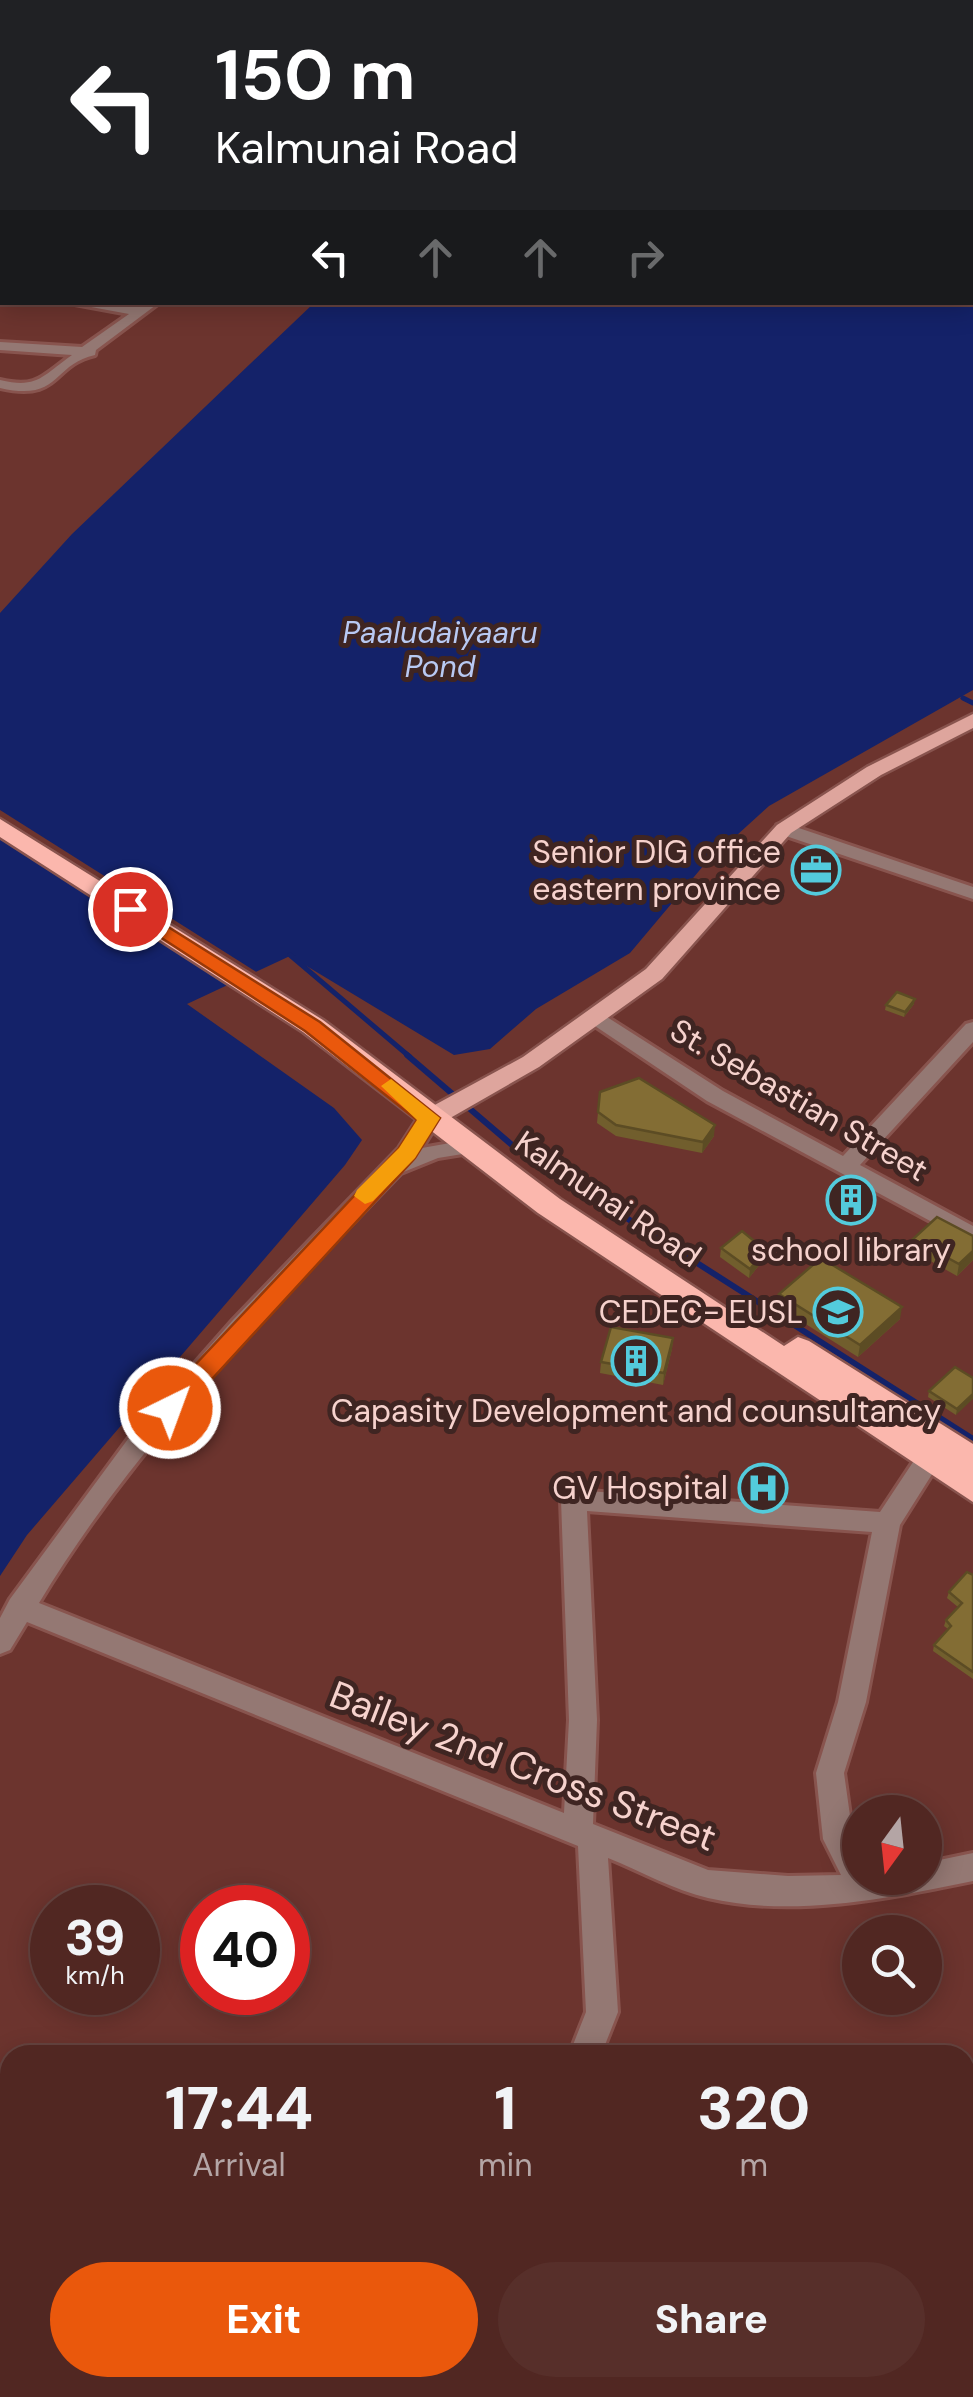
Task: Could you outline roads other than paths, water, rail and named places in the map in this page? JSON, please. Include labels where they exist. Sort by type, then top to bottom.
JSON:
[{"type":"highway","points":[[0,818],[263,989]]},
{"type":"highway","points":[[0,826],[263,989]]},
{"type":"highway","name":"Kalmunai Road","points":[[263,989],[532,1184],[973,1460]]},
{"type":"highway","name":"Kalmunai Road","points":[[428,1110],[466,1148],[973,1488]]},
{"type":"main road","points":[[428,1110],[478,1092],[654,974],[784,829],[874,771],[973,720]]},
{"type":"street","points":[[117,305],[148,307]]},
{"type":"street","points":[[0,384],[26,390],[90,352],[148,307]]},
{"type":"street","points":[[0,346],[90,352]]},
{"type":"street","points":[[784,829],[973,893]]},
{"type":"street","name":"St. Sebastian Street","points":[[596,1016],[715,1096],[973,1236]]},
{"type":"street","points":[[846,1167],[965,1053],[973,1029]]},
{"type":"street","points":[[0,1642],[84,1513],[147,1434],[390,1171],[428,1110]]},
{"type":"street","points":[[390,1171],[434,1150],[466,1148]]},
{"type":"street","points":[[842,1846],[830,1774],[852,1702],[886,1523],[928,1460]]},
{"type":"street","points":[[589,2045],[602,2012],[585,1833],[574,1500],[886,1523]]},
{"type":"street","name":"Bailey 2nd Cross Street","points":[[20,1607],[706,1884],[774,1892],[842,1890]]},
{"type":"street","name":"Bailey 2nd Cross Street","points":[[942,1873],[973,1867]]},
{"type":"water","name":"Paaludaiyaaru Pond","points":[[312,305],[973,305],[973,690],[769,806],[704,865],[630,953],[536,1009],[490,1049],[454,1055],[290,956],[187,1004],[334,1108],[362,1140],[345,1165],[27,1535],[0,1576],[0,613],[72,534]]},
{"type":"waterway","points":[[963,698],[973,703]]},
{"type":"waterway","points":[[290,955],[410,1057]]},
{"type":"waterway","points":[[407,1055],[512,1145],[973,1439]]},
{"type":"place","name":"Senior DIG office eastern province","points":[[816,870]]},
{"type":"place","name":"school library","points":[[851,1200]]},
{"type":"place","name":"CEDEC- EUSL","points":[[838,1312]]},
{"type":"place","name":"Capasity Development and counsultancy","points":[[636,1361]]},
{"type":"place","name":"GV Hospital","points":[[763,1488]]}]
